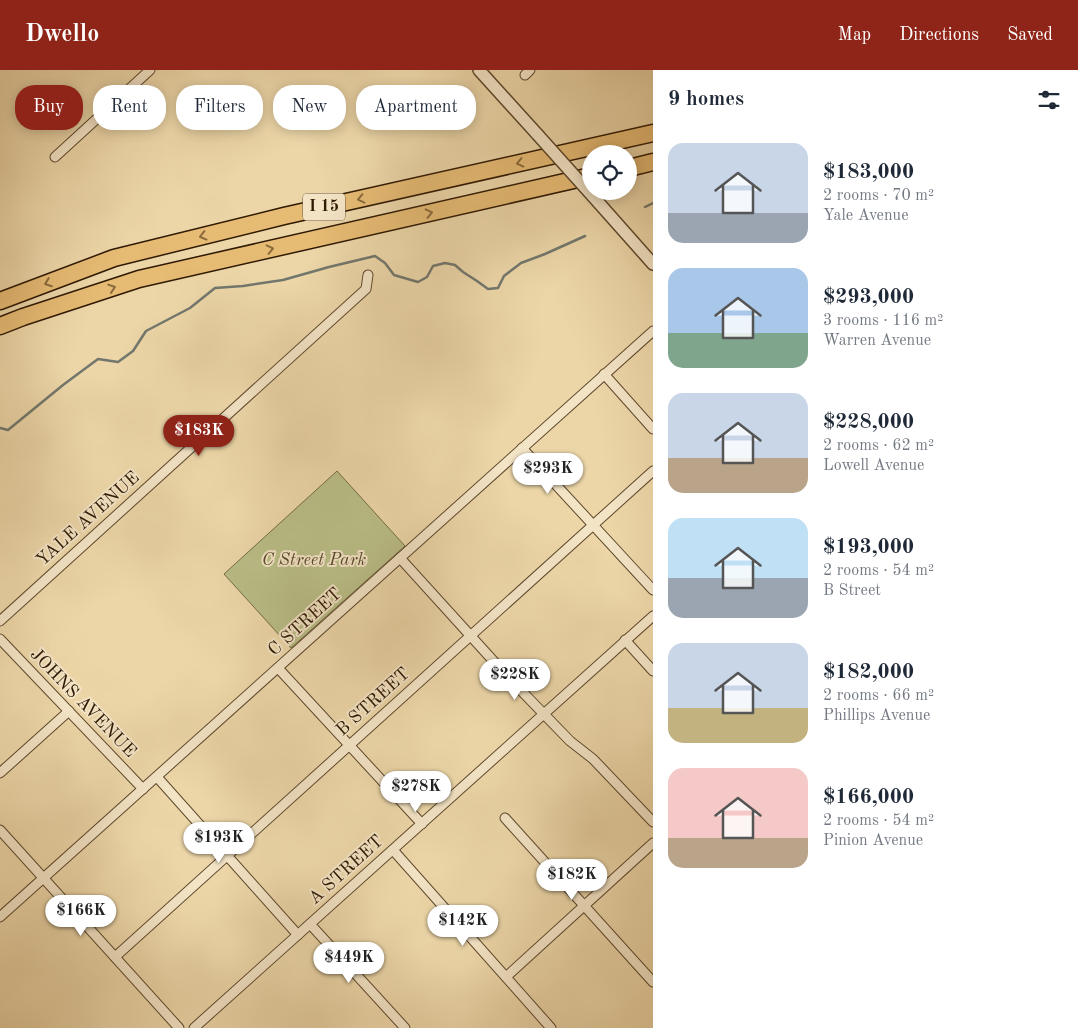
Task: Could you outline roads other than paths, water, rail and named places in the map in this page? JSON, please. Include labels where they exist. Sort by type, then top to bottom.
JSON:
[{"type":"highway","name":"I 15","points":[[0,301],[114,258],[293,214],[653,133]]},
{"type":"highway","points":[[637,166],[653,162]]},
{"type":"highway","name":"I 15","points":[[0,326],[139,279],[582,178]]},
{"type":"street","points":[[55,157],[150,70]]},
{"type":"street","points":[[479,70],[653,264]]},
{"type":"street","name":"YALE AVENUE","points":[[0,621],[366,289],[368,275]]},
{"type":"street","name":"C STREET","points":[[0,917],[653,331]]},
{"type":"street","points":[[604,374],[653,429]]},
{"type":"street","points":[[522,448],[653,590]]},
{"type":"street","name":"B STREET","points":[[115,957],[653,470]]},
{"type":"street","points":[[400,558],[507,676],[570,741],[593,759],[653,822]]},
{"type":"street","name":"A STREET","points":[[194,1028],[653,616]]},
{"type":"street","name":"JOHNS AVENUE","points":[[0,639],[143,789]]},
{"type":"street","points":[[625,640],[653,671]]},
{"type":"street","points":[[278,668],[422,824]]},
{"type":"street","points":[[0,773],[69,711]]},
{"type":"street","points":[[156,777],[298,935]]},
{"type":"street","points":[[505,818],[653,982]]},
{"type":"street","points":[[0,830],[179,1028]]},
{"type":"street","points":[[506,978],[653,843]]},
{"type":"street","points":[[393,850],[552,1028]]},
{"type":"street","points":[[310,924],[405,1028]]},
{"type":"waterway","points":[[645,207],[653,203]]},
{"type":"waterway","points":[[0,428],[8,430],[98,359],[118,362],[133,351],[146,331],[190,308],[215,288],[283,280],[375,256],[385,263],[394,275],[418,282],[427,277],[433,266],[445,263],[455,265],[488,289],[498,288],[504,276],[521,263],[585,236]]},
{"type":"park label","name":"C Street Park","points":[[314,560]]}]
